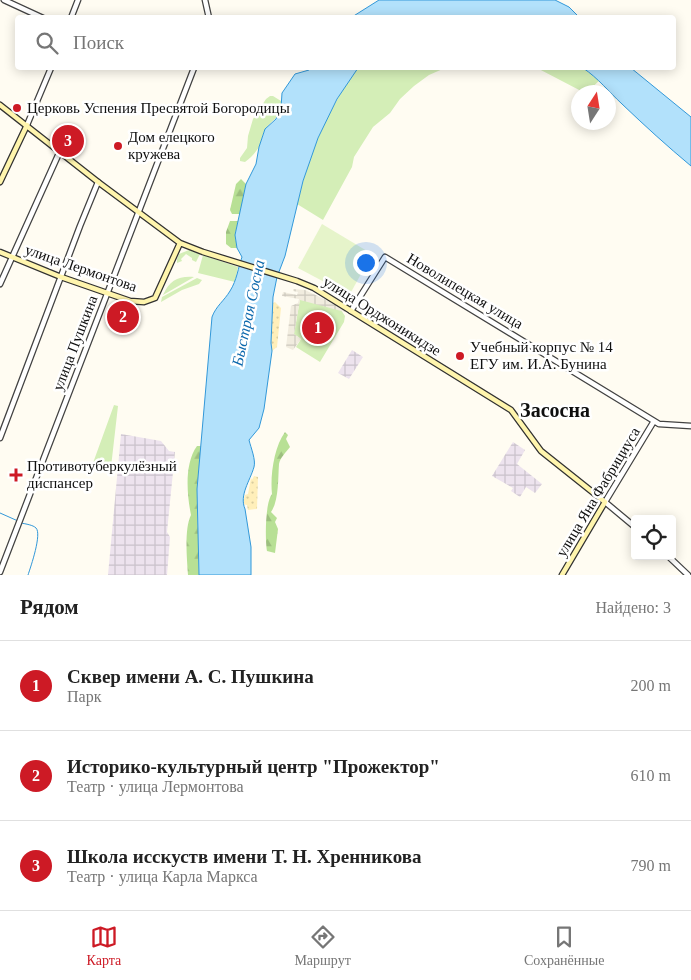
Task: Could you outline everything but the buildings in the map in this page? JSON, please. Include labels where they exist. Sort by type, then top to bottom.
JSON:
[{"type":"main road","name":"улица Орджоникидзе","points":[[0,105],[180,243],[204,253],[297,281],[327,296],[511,410],[541,451],[606,502]]},
{"type":"main road","points":[[0,182],[27,125]]},
{"type":"main road","name":"улица Лермонтова","points":[[0,252],[61,277],[107,293],[144,302],[155,298],[180,243]]},
{"type":"main road","name":"улица Яна Фабрициуса","points":[[562,575],[606,502]]},
{"type":"street","points":[[4,0],[36,15]]},
{"type":"street","points":[[72,15],[78,0]]},
{"type":"street","points":[[205,0],[208,15]]},
{"type":"street","points":[[27,125],[50,70]]},
{"type":"street","name":"улица Пушкина","points":[[0,572],[193,70]]},
{"type":"street","points":[[0,284],[60,150]]},
{"type":"street","points":[[0,438],[98,182]]},
{"type":"street","name":"Новолипецкая улица","points":[[351,311],[385,258],[659,424],[691,426]]},
{"type":"street","name":"улица Яна Фабрициуса","points":[[606,502],[654,421]]},
{"type":"street","name":"улица Орджоникидзе","points":[[606,502],[631,524]]},
{"type":"street","points":[[672,560],[688,575]]},
{"type":"shaded area","points":[[293,289],[305,290],[343,308],[345,312],[300,300],[294,334],[301,339],[293,350],[286,347],[291,306],[298,303],[299,299],[282,296],[283,292],[297,295],[298,292],[293,291]]},
{"type":"shaded area","points":[[352,350],[363,357],[349,379],[338,373]]},
{"type":"shaded area","points":[[121,434],[161,441],[169,451],[175,452],[167,532],[170,537],[167,575],[108,575]]},
{"type":"shaded area","points":[[513,442],[525,450],[517,464],[542,484],[535,493],[526,487],[520,497],[511,491],[513,488],[492,476]]},
{"type":"green space","points":[[357,70],[440,70],[429,75],[414,86],[400,99],[390,113],[373,127],[354,157],[352,167],[323,220],[297,204],[318,137],[342,91]]},
{"type":"green space","points":[[541,70],[586,70],[600,80],[595,85],[571,86]]},
{"type":"green space","points":[[270,96],[281,101],[279,114],[265,130],[259,147],[245,162],[240,161],[247,148],[253,119]]},
{"type":"green space","points":[[241,179],[246,184],[240,214],[232,214],[230,210],[236,184]]},
{"type":"green space","points":[[230,221],[238,221],[235,235],[237,248],[231,248],[226,244],[226,232]]},
{"type":"green space","points":[[322,224],[372,254],[350,294],[298,268]]},
{"type":"green space","points":[[189,250],[200,254],[196,262],[186,254],[181,259],[182,261],[177,263],[179,254]]},
{"type":"green space","points":[[203,255],[238,267],[235,282],[198,273]]},
{"type":"green space","points":[[183,277],[194,277],[163,295],[175,280]]},
{"type":"green space","points":[[197,278],[202,280],[199,284],[182,290],[161,302],[162,297]]},
{"type":"green space","points":[[300,299],[341,310],[345,316],[344,322],[320,362],[296,347],[301,339],[294,334]]},
{"type":"green space","points":[[114,405],[118,406],[111,467],[93,463]]},
{"type":"green space","points":[[285,432],[288,435],[286,439],[290,447],[283,455],[279,464],[277,495],[271,512],[277,518],[275,522],[278,529],[275,553],[267,551],[267,513],[272,494],[274,462],[278,445]]},
{"type":"green space","points":[[197,446],[201,446],[197,489],[199,575],[188,575],[187,528],[191,515],[188,498],[188,470]]},
{"type":"sand","points":[[275,302],[281,308],[277,347],[272,351],[273,303]]},
{"type":"sand","points":[[254,476],[258,477],[257,509],[248,510],[247,505],[243,504],[245,495],[248,494],[251,478],[252,480]]},
{"type":"water","points":[[379,0],[555,0],[569,7],[577,15],[355,15]]},
{"type":"water","name":"Быстрая Сосна","points":[[309,70],[357,70],[337,99],[318,138],[303,181],[285,256],[277,277],[273,297],[272,351],[264,409],[259,428],[249,440],[254,464],[243,498],[251,547],[251,575],[199,575],[197,489],[212,317],[232,287],[242,257],[237,248],[235,235],[246,184],[256,164],[265,129],[276,119],[281,108],[282,93],[295,74]]},
{"type":"water","points":[[586,70],[633,70],[691,117],[691,166],[616,98],[616,85],[603,85]]},
{"type":"waterway","points":[[0,513],[18,521]]},
{"type":"waterway","points":[[21,523],[33,526],[38,531],[28,575]]},
{"type":"place","name":"Церковь Успения Пресвятой Богородицы","points":[[17,108]]},
{"type":"place","name":"Школа исскуств имени Т. Н. Хренникова","points":[[68,141]]},
{"type":"place","name":"Дом елецкого кружева","points":[[118,146]]},
{"type":"place","name":"Историко-культурный центр \"Прожектор\"","points":[[123,317]]},
{"type":"place","name":"Сквер имени А. С. Пушкина","points":[[318,328]]},
{"type":"place","name":"Учебный корпус № 14 ЕГУ им. И.А. Бунина","points":[[460,356]]},
{"type":"place","name":"Противотуберкулёзный диспансер","points":[[16,475]]},
{"type":"district","name":"Засосна","points":[[555,410]]}]
